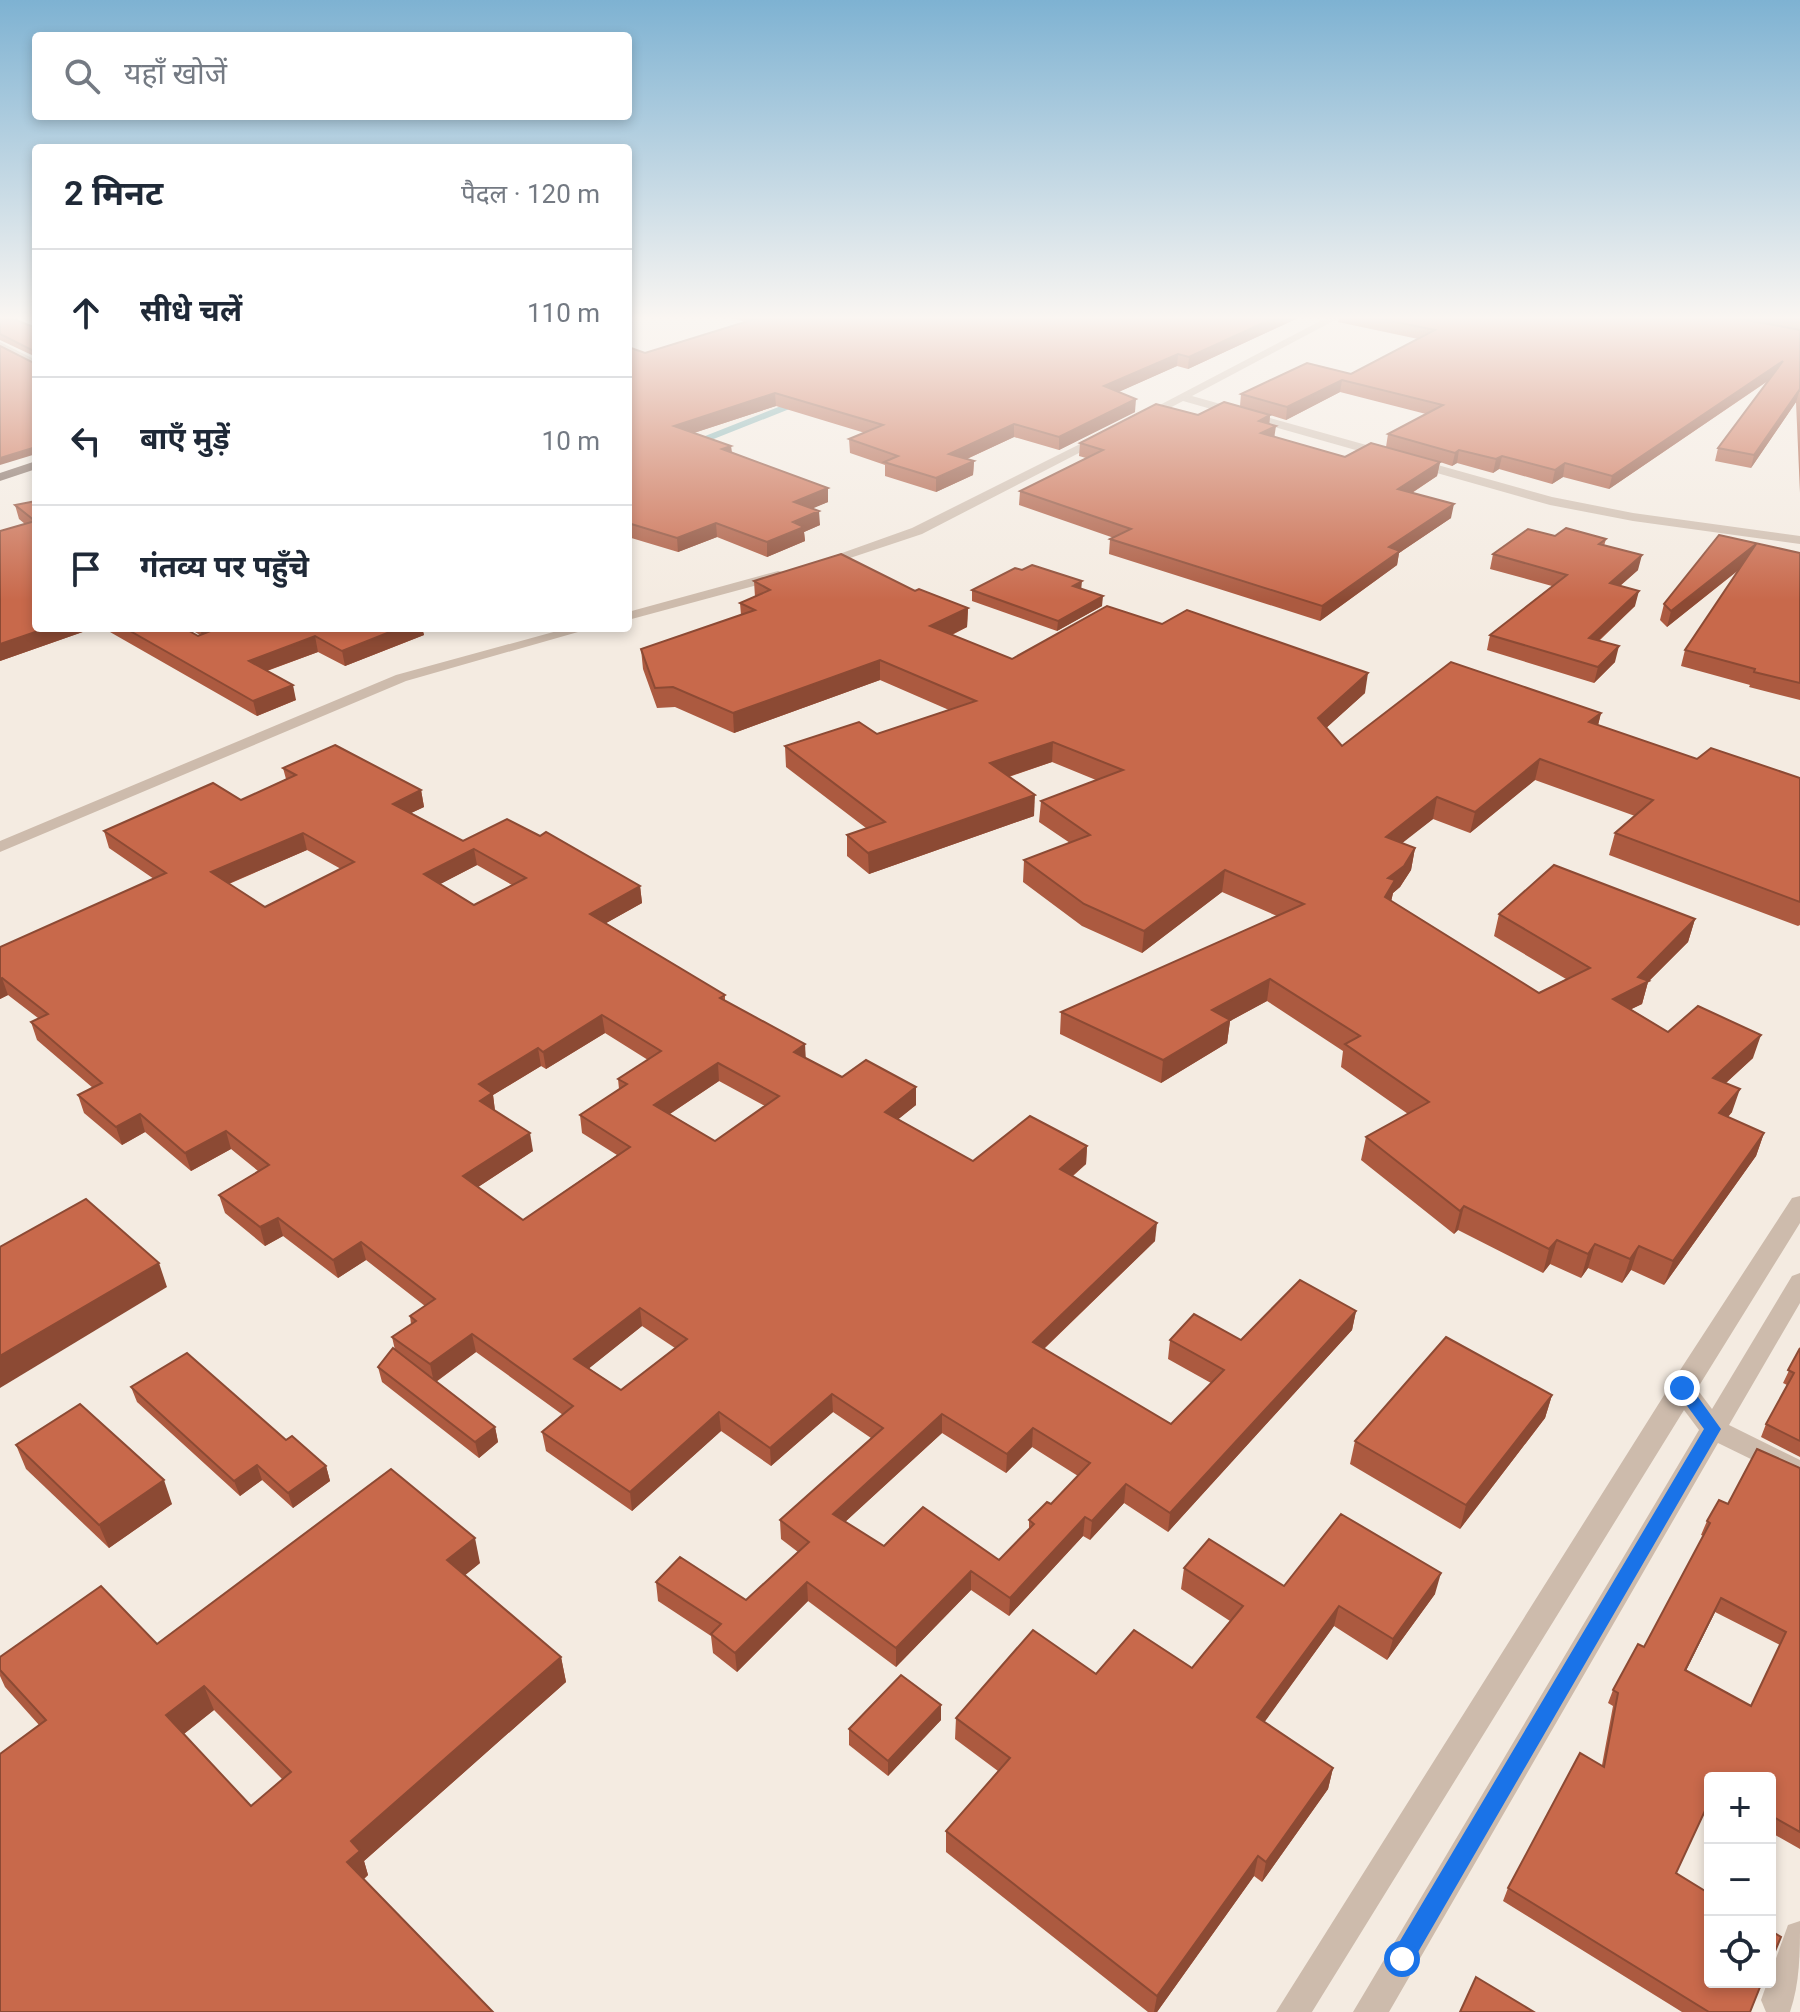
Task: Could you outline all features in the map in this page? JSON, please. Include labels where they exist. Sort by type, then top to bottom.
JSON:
[{"type":"main road","points":[[0,477],[32,466]]},
{"type":"main road","points":[[0,485],[32,475]]},
{"type":"street","points":[[1128,425],[1153,412]]},
{"type":"street","points":[[1235,412],[1550,501],[1633,517],[1800,540]]},
{"type":"street","points":[[632,615],[796,570],[917,531],[1115,431]]},
{"type":"street","points":[[0,847],[401,678],[570,632]]},
{"type":"street","points":[[1293,2012],[1800,1204]]},
{"type":"street","points":[[1370,2012],[1800,1282]]},
{"type":"street","points":[[1682,1388],[1713,1429],[1800,1472]]},
{"type":"street","points":[[1778,2000],[1800,1937]]},
{"type":"building","points":[[0,412],[32,412],[32,448],[0,458]]},
{"type":"building","points":[[632,412],[717,412],[674,426],[731,446],[722,449],[828,488],[794,502],[819,511],[793,522],[804,527],[767,542],[716,523],[677,538],[632,524]]},
{"type":"building","points":[[839,412],[1110,412],[1059,437],[1014,424],[949,454],[974,461],[936,478],[884,462],[898,456],[849,439],[883,425]]},
{"type":"building","points":[[1141,412],[1186,412],[1198,415],[1204,412],[1259,412],[1270,415],[1259,421],[1276,426],[1261,433],[1345,457],[1371,443],[1440,462],[1398,489],[1454,504],[1389,547],[1400,551],[1322,606],[1110,539],[1131,529],[1020,491],[1103,450],[1080,443]]},
{"type":"building","points":[[1430,412],[1707,412],[1612,476],[1565,463],[1555,470],[1502,456],[1496,459],[1459,450],[1455,453],[1388,434]]},
{"type":"building","points":[[1745,412],[1784,412],[1754,455],[1718,448]]},
{"type":"building","points":[[32,502],[32,519],[15,505]]},
{"type":"building","points":[[32,522],[32,632],[35,632],[0,644],[0,531]]},
{"type":"building","points":[[1566,528],[1606,539],[1599,544],[1642,555],[1610,583],[1639,591],[1589,638],[1619,646],[1598,667],[1490,635],[1567,575],[1493,554],[1528,529],[1555,536]]},
{"type":"building","points":[[1719,535],[1800,553],[1800,683],[1685,650],[1756,544],[1671,611],[1664,604]]},
{"type":"building","points":[[841,554],[915,591],[919,589],[968,608],[930,626],[1012,659],[1107,606],[1162,624],[1187,610],[1368,673],[1318,718],[1342,746],[1451,662],[1601,713],[1589,722],[1697,759],[1711,748],[1800,778],[1800,902],[1615,833],[1653,800],[1540,759],[1475,812],[1437,797],[1386,837],[1415,848],[1404,866],[1388,878],[1395,880],[1385,897],[1539,993],[1590,968],[1499,914],[1554,865],[1695,919],[1638,977],[1649,981],[1613,999],[1668,1032],[1698,1006],[1761,1035],[1713,1078],[1740,1089],[1719,1113],[1764,1133],[1673,1261],[1639,1246],[1630,1259],[1595,1244],[1588,1254],[1557,1240],[1549,1249],[1464,1206],[1460,1211],[1366,1137],[1429,1102],[1345,1044],[1360,1036],[1270,979],[1212,1010],[1230,1020],[1163,1060],[1061,1012],[1304,904],[1225,870],[1144,931],[1084,904],[1024,860],[1090,835],[1041,801],[1123,770],[1053,742],[990,763],[1035,795],[868,853],[847,835],[885,822],[785,746],[859,722],[877,734],[976,701],[880,660],[733,713],[673,687],[655,688],[641,649],[755,610],[740,603],[770,590],[754,581]]},
{"type":"building","points":[[1032,565],[1082,581],[1073,586],[1103,596],[1058,621],[972,590],[1015,568],[1022,570]]},
{"type":"building","points":[[132,632],[191,632],[198,636],[208,632],[390,632],[342,651],[315,636],[249,661],[293,685],[253,701]]},
{"type":"building","points":[[335,745],[421,790],[393,804],[463,841],[507,819],[540,836],[546,832],[640,886],[590,914],[725,995],[720,998],[805,1044],[794,1052],[842,1077],[866,1060],[916,1087],[885,1112],[973,1161],[1030,1116],[1087,1146],[1060,1169],[1157,1223],[1033,1342],[1171,1424],[1224,1370],[1170,1340],[1194,1314],[1241,1340],[1300,1280],[1356,1311],[1170,1513],[1126,1484],[1092,1521],[1085,1517],[1010,1598],[971,1571],[896,1648],[807,1582],[735,1653],[711,1634],[721,1624],[656,1582],[680,1557],[746,1600],[809,1542],[780,1520],[883,1428],[832,1394],[770,1448],[719,1412],[630,1492],[542,1432],[573,1406],[472,1334],[430,1364],[392,1337],[416,1321],[410,1316],[435,1299],[361,1242],[333,1260],[278,1218],[260,1227],[219,1195],[269,1165],[226,1131],[185,1153],[140,1114],[116,1127],[78,1095],[102,1083],[31,1022],[48,1014],[0,979],[0,947],[166,873],[104,831],[213,783],[241,800],[296,775],[283,768]],"holes":[[[303,833],[354,862],[265,907],[211,872]],[[474,849],[526,878],[474,905],[424,874]],[[602,1015],[661,1051],[618,1079],[627,1084],[580,1115],[630,1147],[523,1220],[463,1176],[530,1133],[480,1101],[492,1093],[479,1084],[538,1048],[543,1052]],[[718,1063],[779,1096],[715,1141],[654,1105]],[[640,1308],[687,1339],[621,1390],[574,1359]],[[942,1414],[1007,1454],[1033,1428],[1090,1463],[1051,1504],[1047,1502],[1029,1520],[1034,1524],[999,1560],[923,1507],[884,1546],[833,1514]]]},
{"type":"building","points":[[86,1199],[159,1263],[0,1356],[0,1247]]},
{"type":"building","points":[[1446,1337],[1552,1395],[1466,1505],[1355,1441]]},
{"type":"building","points":[[393,1348],[495,1427],[475,1442],[378,1367]]},
{"type":"building","points":[[1800,1348],[1800,1441],[1766,1424],[1794,1373],[1788,1370]]},
{"type":"building","points":[[187,1353],[286,1440],[292,1436],[326,1466],[288,1493],[257,1465],[234,1481],[131,1387]]},
{"type":"building","points":[[80,1404],[164,1480],[99,1525],[16,1445]]},
{"type":"building","points":[[1757,1449],[1800,1468],[1800,1832],[1776,1818],[1776,1772],[1704,1772],[1704,1813],[1676,1873],[1704,1890],[1704,1988],[1760,1988],[1750,2012],[1709,2012],[1508,1888],[1580,1753],[1604,1767],[1618,1693],[1613,1690],[1638,1644],[1644,1647],[1710,1523],[1707,1521],[1719,1500],[1728,1504]],"holes":[[[1721,1598],[1786,1632],[1751,1706],[1685,1670]]]},
{"type":"building","points":[[391,1469],[475,1538],[447,1560],[561,1657],[351,1841],[360,1851],[347,1862],[493,2012],[0,2012],[0,1754],[46,1720],[0,1670],[0,1657],[101,1586],[157,1644]],"holes":[[[204,1686],[291,1772],[251,1806],[166,1715]]]},
{"type":"building","points":[[1341,1514],[1441,1573],[1393,1639],[1339,1606],[1257,1717],[1333,1768],[1266,1862],[1258,1856],[1157,1996],[946,1831],[1010,1758],[956,1718],[1033,1630],[1096,1674],[1134,1630],[1192,1668],[1243,1606],[1184,1568],[1209,1539],[1284,1586]]},
{"type":"building","points":[[901,1675],[941,1705],[888,1761],[849,1729]]},
{"type":"building","points":[[1476,1977],[1534,2012],[1460,2012]]},
{"type":"waterway","points":[[698,442],[774,412]]},
{"type":"route","points":[[1402,1959],[1713,1429],[1682,1388]]}]
